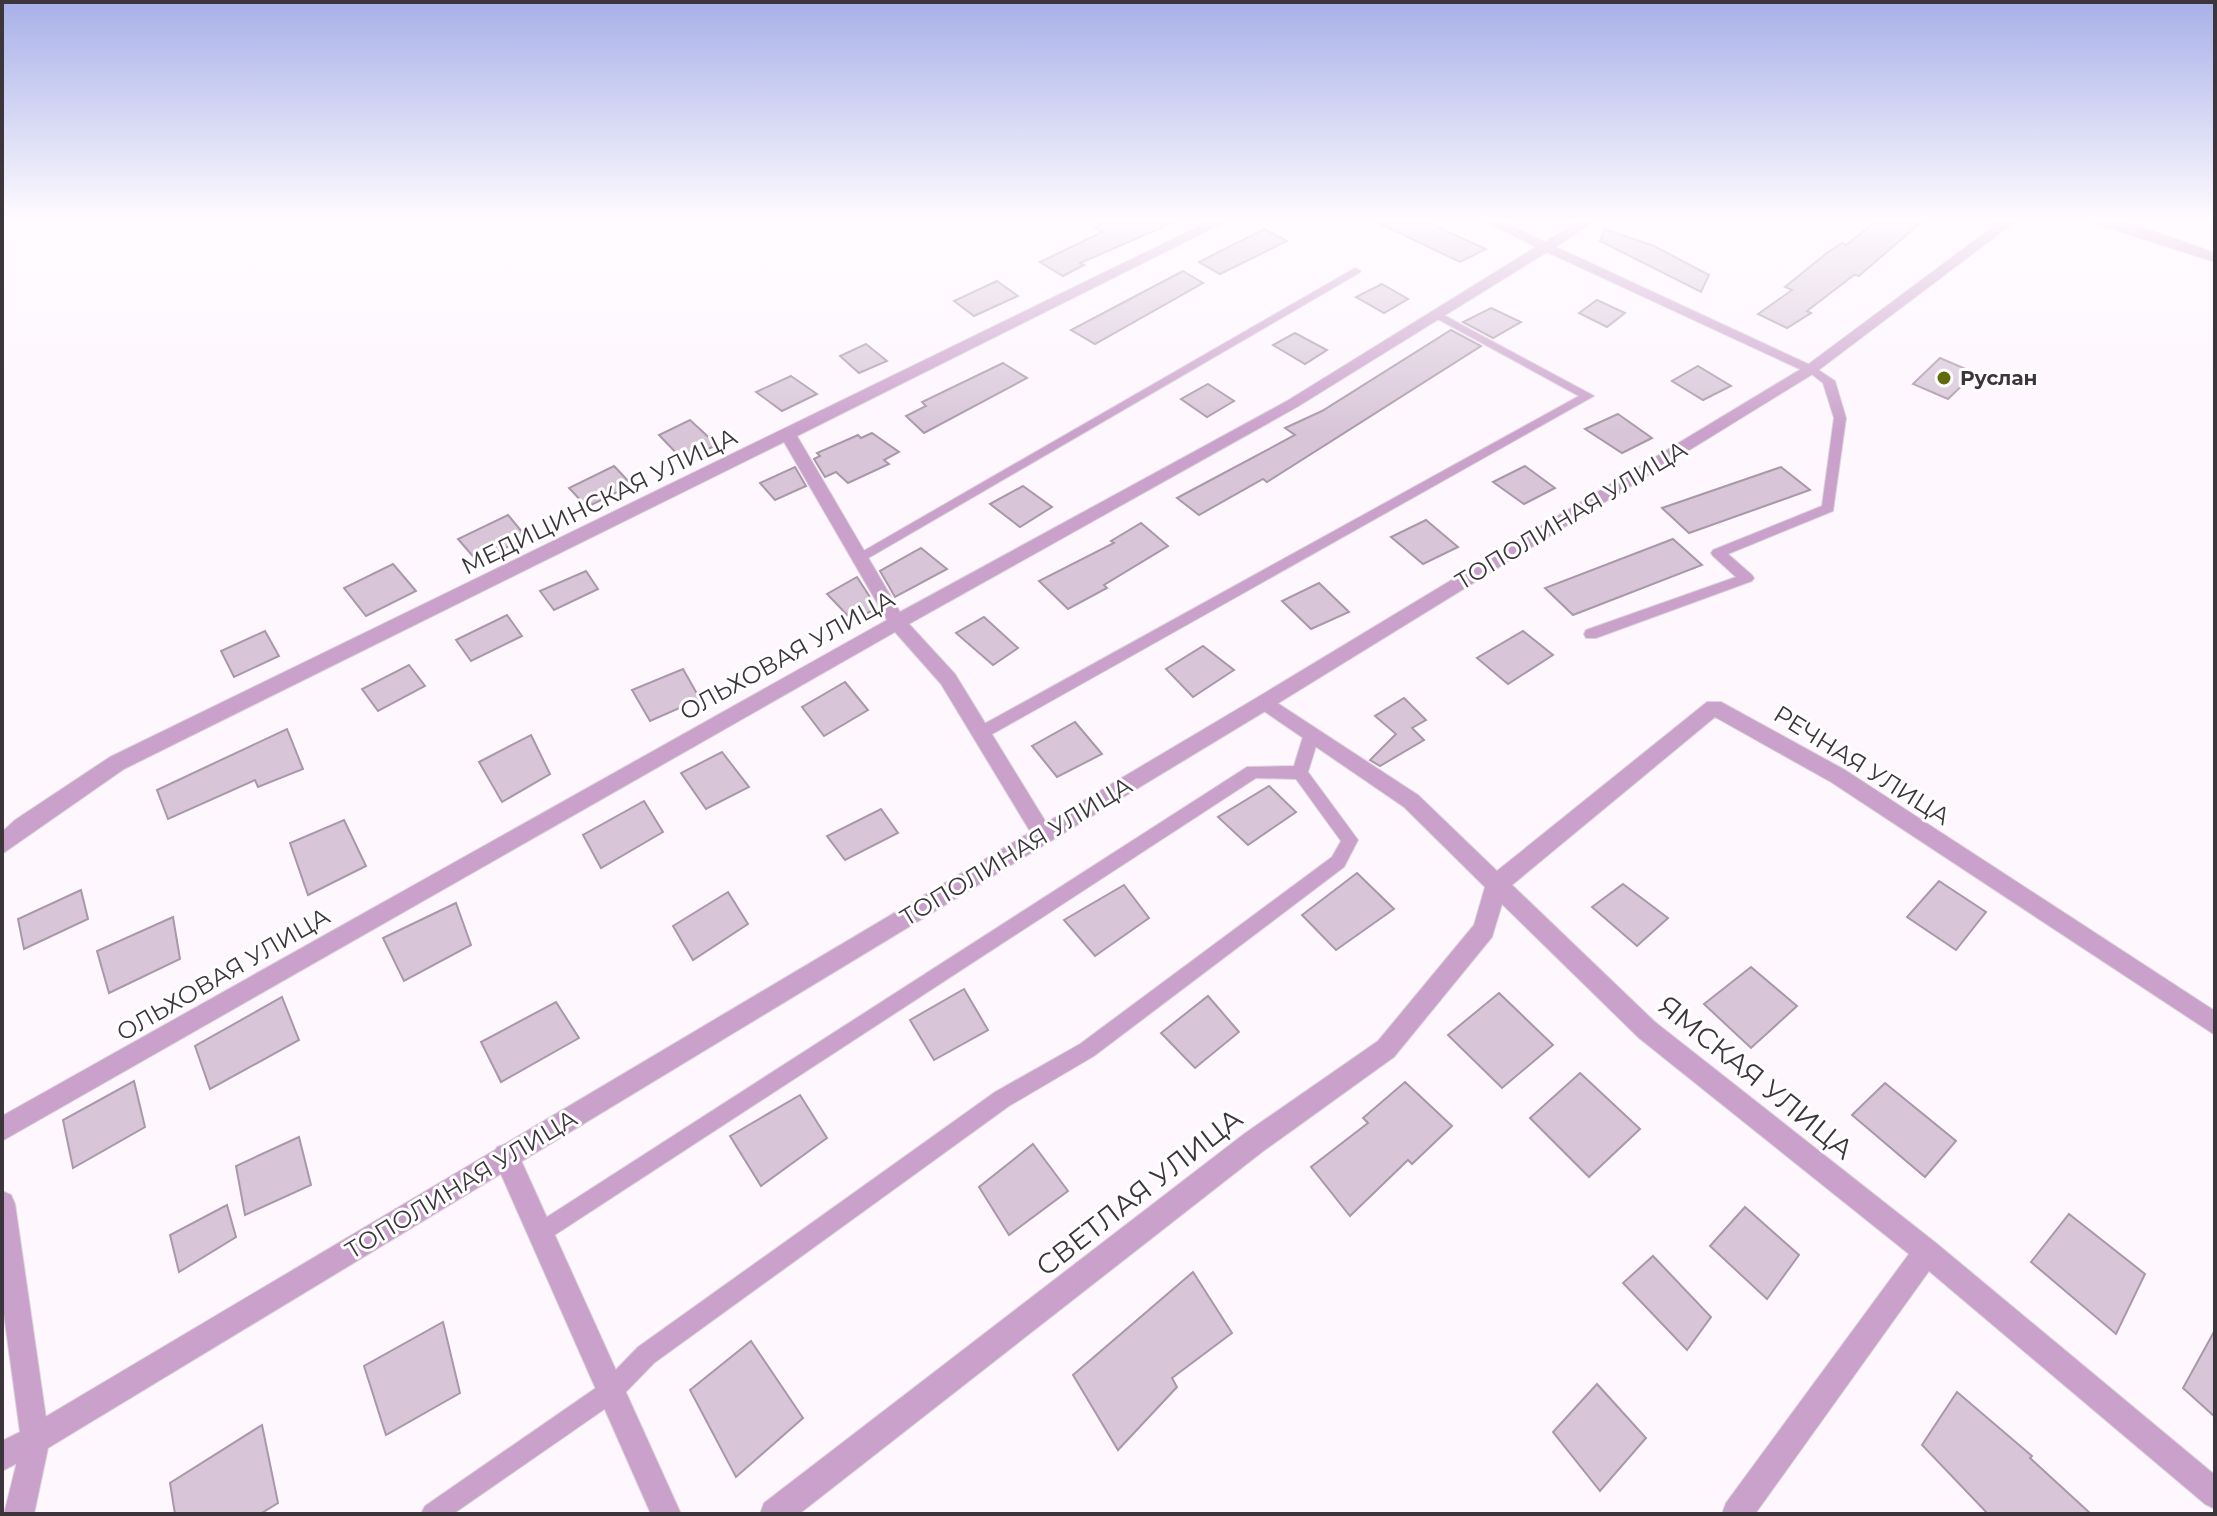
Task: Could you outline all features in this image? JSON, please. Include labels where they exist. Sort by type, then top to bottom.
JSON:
[{"type":"street","name":"МЕДИЦИНСКАЯ УЛИЦА","points":[[2,845],[22,826],[117,763],[1084,289]]},
{"type":"street","name":"ОЛЬХОВАЯ УЛИЦА","points":[[2,1129],[897,622],[1292,404],[1480,289]]},
{"type":"street","points":[[1635,289],[1811,369]]},
{"type":"street","name":"ТОПОЛИНАЯ УЛИЦА","points":[[2,1457],[1265,702],[1811,369],[1919,289]]},
{"type":"street","points":[[788,435],[897,622],[948,679],[1043,835]]},
{"type":"street","name":"ЯМСКАЯ УЛИЦА","points":[[1265,702],[1411,801],[1647,1030],[1927,1252],[2215,1494]]},
{"type":"street","name":"РЕЧНАЯ УЛИЦА","points":[[1497,884],[1714,707],[1838,776],[2215,1024]]},
{"type":"street","name":"СВЕТЛАЯ УЛИЦА","points":[[775,1514],[1253,1143],[1386,1049],[1484,930],[1497,884]]},
{"type":"street","points":[[506,1156],[666,1514]]},
{"type":"street","points":[[2,1204],[35,1439],[19,1514]]},
{"type":"street","points":[[1737,1514],[1927,1252]]},
{"type":"lane","points":[[860,557],[1324,289]]},
{"type":"lane","points":[[981,733],[1588,396],[1438,315]]},
{"type":"lane","points":[[1591,634],[1747,578],[1718,553],[1828,508],[1840,418],[1829,381],[1811,369]]},
{"type":"lane","points":[[1300,773],[1312,733]]},
{"type":"lane","points":[[540,1233],[1253,772],[1300,773]]},
{"type":"lane","points":[[433,1514],[611,1391],[646,1355],[1002,1099],[1087,1050],[1338,862],[1350,840],[1300,773]]},
{"type":"building","points":[[980,289],[1008,289],[1018,296],[974,316],[954,301]]},
{"type":"building","points":[[1149,289],[1193,289],[1095,344],[1071,330]]},
{"type":"building","points":[[1373,289],[1390,289],[1408,299],[1384,313],[1356,297]]},
{"type":"building","points":[[1789,289],[1836,289],[1807,311],[1811,313],[1787,328],[1758,314],[1792,290]]},
{"type":"building","points":[[1597,300],[1625,313],[1607,327],[1579,313]]},
{"type":"building","points":[[1491,308],[1521,322],[1493,338],[1463,322]]},
{"type":"building","points":[[1451,330],[1481,346],[1267,482],[1263,479],[1199,515],[1177,498],[1295,435],[1285,428],[1322,411]]},
{"type":"building","points":[[1295,333],[1327,350],[1305,364],[1273,345]]},
{"type":"building","points":[[866,344],[887,361],[859,373],[840,356]]},
{"type":"building","name":"Руслан","points":[[1940,358],[1975,373],[1948,399],[1913,384]]},
{"type":"building","points":[[1003,363],[1027,378],[924,433],[906,416],[926,406],[922,402]]},
{"type":"building","points":[[1698,366],[1731,386],[1703,400],[1672,381]]},
{"type":"building","points":[[791,376],[817,394],[782,411],[756,392]]},
{"type":"building","points":[[1208,384],[1234,401],[1207,417],[1181,399]]},
{"type":"building","points":[[1618,414],[1652,438],[1622,453],[1585,429]]},
{"type":"building","points":[[690,420],[717,445],[683,460],[659,435]]},
{"type":"building","points":[[872,433],[899,452],[884,460],[889,464],[848,483],[836,472],[825,477],[814,459],[820,456],[817,453],[858,435],[861,438]]},
{"type":"building","points":[[614,466],[632,485],[587,507],[569,488]]},
{"type":"building","points":[[1525,466],[1555,488],[1524,504],[1493,482]]},
{"type":"building","points":[[795,467],[806,486],[775,500],[760,483]]},
{"type":"building","points":[[1781,467],[1810,490],[1689,533],[1662,508]]},
{"type":"building","points":[[1023,486],[1052,507],[1020,527],[990,504]]},
{"type":"building","points":[[508,515],[527,538],[477,561],[458,539]]},
{"type":"building","points":[[1426,520],[1458,547],[1423,564],[1391,537]]},
{"type":"building","points":[[1141,523],[1168,546],[1104,585],[1107,588],[1068,609],[1039,581],[1114,543],[1111,541]]},
{"type":"building","points":[[1673,539],[1702,565],[1573,615],[1545,588]]},
{"type":"building","points":[[921,548],[947,569],[895,597],[880,571]]},
{"type":"building","points":[[393,564],[416,591],[366,616],[344,588]]},
{"type":"building","points":[[586,571],[598,589],[554,610],[540,591]]},
{"type":"building","points":[[857,577],[877,608],[853,621],[827,594]]},
{"type":"building","points":[[1319,583],[1349,612],[1311,629],[1282,601]]},
{"type":"building","points":[[507,615],[522,636],[471,661],[456,640]]},
{"type":"building","points":[[984,617],[1018,648],[993,665],[956,633]]},
{"type":"building","points":[[265,631],[279,656],[234,677],[221,651]]},
{"type":"building","points":[[1523,631],[1553,655],[1508,684],[1477,658]]},
{"type":"building","points":[[1203,646],[1234,670],[1193,697],[1166,669]]},
{"type":"building","points":[[409,665],[425,686],[378,711],[362,689]]},
{"type":"building","points":[[683,669],[700,699],[650,721],[632,690]]},
{"type":"building","points":[[845,682],[868,710],[824,736],[802,707]]},
{"type":"building","points":[[1404,698],[1426,720],[1412,728],[1424,740],[1380,766],[1370,760],[1396,734],[1375,716]]},
{"type":"building","points":[[1075,722],[1102,754],[1057,777],[1032,746]]},
{"type":"building","points":[[287,729],[303,769],[258,787],[255,780],[168,819],[157,790]]},
{"type":"building","points":[[531,735],[550,774],[502,802],[479,762]]},
{"type":"building","points":[[722,752],[749,787],[706,809],[681,773]]},
{"type":"building","points":[[1269,786],[1296,812],[1248,845],[1218,817]]},
{"type":"building","points":[[644,801],[663,832],[601,868],[583,835]]},
{"type":"building","points":[[881,809],[898,833],[845,860],[827,836]]},
{"type":"building","points":[[344,820],[366,866],[308,895],[290,843]]},
{"type":"building","points":[[1357,873],[1394,909],[1336,950],[1302,915]]},
{"type":"building","points":[[1939,881],[1986,912],[1956,950],[1907,917]]},
{"type":"building","points":[[1623,884],[1668,918],[1637,946],[1592,907]]},
{"type":"building","points":[[1124,885],[1149,918],[1095,956],[1064,920]]},
{"type":"building","points":[[81,890],[88,919],[24,949],[18,919]]},
{"type":"building","points":[[728,892],[748,924],[693,960],[673,926]]},
{"type":"building","points":[[456,903],[471,945],[404,981],[383,938]]},
{"type":"building","points":[[173,917],[180,959],[109,993],[97,951]]},
{"type":"building","points":[[1751,967],[1797,1006],[1751,1048],[1704,1004]]},
{"type":"building","points":[[964,989],[988,1030],[934,1060],[910,1020]]},
{"type":"building","points":[[1499,993],[1553,1045],[1502,1088],[1448,1035]]},
{"type":"building","points":[[1208,996],[1239,1032],[1195,1068],[1161,1033]]},
{"type":"building","points":[[282,997],[299,1040],[210,1089],[195,1046]]},
{"type":"building","points":[[556,1002],[579,1038],[501,1082],[481,1042]]},
{"type":"building","points":[[1580,1073],[1640,1129],[1589,1177],[1530,1118]]},
{"type":"building","points":[[134,1081],[145,1127],[73,1168],[63,1120]]},
{"type":"building","points":[[1405,1082],[1452,1126],[1412,1164],[1408,1160],[1350,1216],[1311,1167],[1368,1123],[1363,1118]]},
{"type":"building","points":[[1885,1083],[1956,1141],[1925,1177],[1852,1115]]},
{"type":"building","points":[[800,1095],[827,1138],[761,1186],[730,1136]]},
{"type":"building","points":[[299,1137],[311,1185],[245,1215],[236,1166]]},
{"type":"building","points":[[1033,1144],[1068,1191],[1009,1235],[979,1187]]},
{"type":"building","points":[[227,1205],[236,1237],[179,1272],[170,1235]]},
{"type":"building","points":[[1745,1207],[1799,1255],[1767,1299],[1710,1246]]},
{"type":"building","points":[[2069,1214],[2145,1274],[2116,1334],[2031,1262]]},
{"type":"building","points":[[1653,1256],[1711,1317],[1687,1350],[1623,1283]]},
{"type":"building","points":[[1193,1272],[1232,1333],[1172,1378],[1177,1387],[1118,1450],[1073,1375]]},
{"type":"building","points":[[443,1322],[460,1393],[386,1435],[364,1366]]},
{"type":"building","points":[[2215,1330],[2215,1417],[2183,1388]]},
{"type":"building","points":[[751,1341],[803,1418],[736,1477],[690,1390]]},
{"type":"building","points":[[1597,1384],[1646,1438],[1600,1491],[1553,1432]]},
{"type":"building","points":[[1957,1392],[2032,1456],[2030,1458],[2091,1514],[1988,1514],[1922,1445]]},
{"type":"building","points":[[262,1425],[278,1503],[260,1514],[175,1514],[170,1483]]},
{"type":"place","name":"Руслан","points":[[1944,378]]}]
